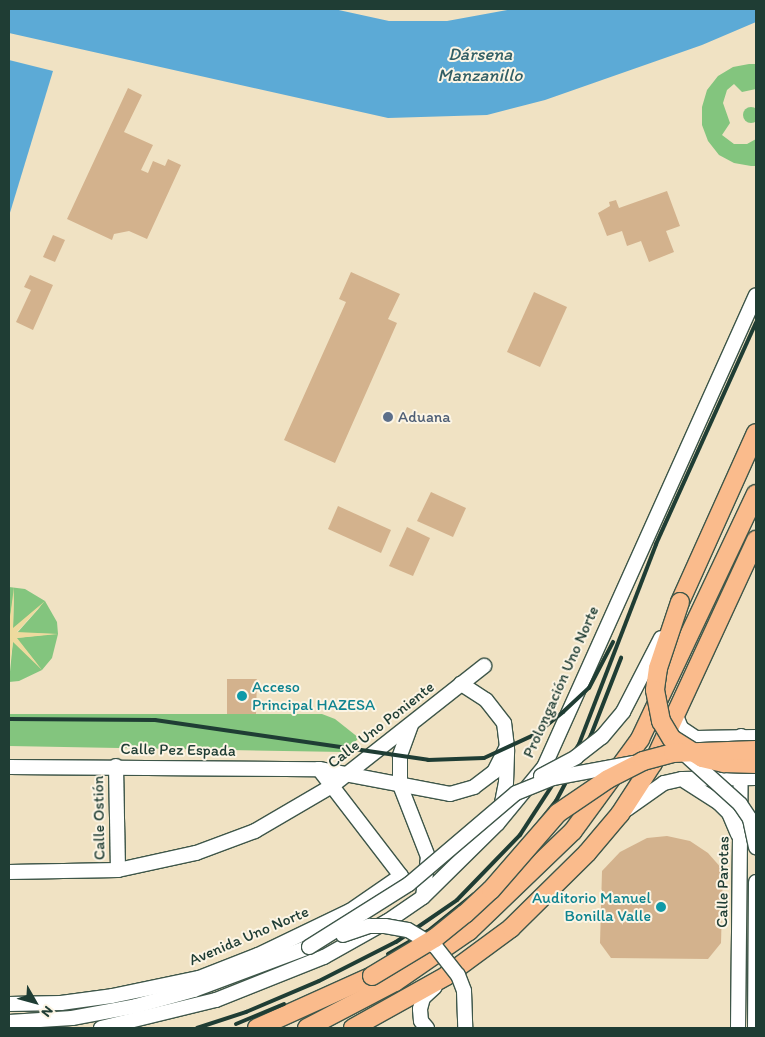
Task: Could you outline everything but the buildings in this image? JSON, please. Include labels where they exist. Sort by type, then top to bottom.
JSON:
[{"type":"main road","points":[[756,433],[680,602],[658,668],[656,690],[661,721],[672,739],[702,758],[724,763],[756,764]]},
{"type":"main road","points":[[307,1028],[395,982],[469,931],[573,831],[640,740],[756,494]]},
{"type":"main road","points":[[353,1028],[446,976],[512,928],[587,853],[620,814],[653,763],[675,713],[750,565],[756,540]]},
{"type":"main road","points":[[257,1028],[372,976],[435,938],[491,890],[558,813],[579,796],[643,761],[673,753],[756,750]]},
{"type":"street","name":"Prolongación Uno Norte","points":[[101,1028],[216,1000],[324,957],[388,922],[422,897],[498,823],[544,767],[756,296]]},
{"type":"street","points":[[309,947],[409,884],[516,793],[576,757],[608,730],[623,712],[680,602]]},
{"type":"street","name":"Calle Uno Poniente","points":[[9,872],[118,870],[196,853],[255,830],[332,786],[484,666]]},
{"type":"street","points":[[461,684],[486,700],[504,723],[507,747],[506,784],[498,823]]},
{"type":"street","points":[[675,713],[681,728],[690,736],[756,737]]},
{"type":"street","points":[[411,724],[400,756],[400,785],[428,857],[422,897]]},
{"type":"street","name":"Calle Parotas","points":[[738,1028],[742,845],[741,736]]},
{"type":"street","points":[[672,739],[688,760],[740,804],[750,819],[756,846]]},
{"type":"street","points":[[400,785],[450,794],[474,787],[494,772],[507,747]]},
{"type":"street","points":[[516,793],[553,778],[643,761]]},
{"type":"street","name":"Calle Pez Espada","points":[[9,767],[116,766],[319,770],[400,785]]},
{"type":"street","name":"Calle Ostión","points":[[116,766],[118,870]]},
{"type":"street","points":[[319,770],[332,786]]},
{"type":"street","points":[[620,814],[664,783],[682,779],[756,778]]},
{"type":"street","points":[[682,779],[710,795],[729,813],[742,845]]},
{"type":"street","name":"Avenida Uno Norte","points":[[9,1004],[78,1000],[199,978],[258,955],[350,911],[401,876],[332,786]]},
{"type":"street","points":[[755,1028],[756,882]]},
{"type":"street","points":[[9,1022],[72,1018],[136,1006],[202,988],[369,926],[408,930],[423,938],[446,957],[458,975],[467,1009],[465,1028]]},
{"type":"street","points":[[427,1028],[421,1021],[420,1009],[423,998],[446,976]]},
{"type":"green space","points":[[756,64],[756,89],[742,92],[734,84],[727,90],[723,103],[730,123],[722,135],[734,144],[747,144],[756,139],[756,166],[734,163],[719,155],[708,141],[702,125],[702,107],[707,90],[718,76],[733,67]]},
{"type":"green space","points":[[751,107],[757,109],[759,115],[757,121],[751,123],[745,121],[743,115],[745,109]]},
{"type":"green space","points":[[9,587],[25,589],[45,601],[57,622],[58,634],[52,658],[42,670],[19,681],[9,682],[13,641],[38,665],[16,638],[53,634],[17,633],[41,606],[13,629],[14,593],[9,625]]},
{"type":"green space","points":[[9,714],[322,714],[335,719],[359,738],[344,752],[9,746]]},
{"type":"sand","points":[[14,587],[13,628],[45,601],[17,632],[58,634],[17,638],[42,670],[13,642],[9,670],[9,625]]},
{"type":"water","name":"Dársena Manzanillo","points":[[9,9],[334,9],[389,21],[447,21],[513,9],[756,9],[756,22],[702,45],[545,100],[487,115],[388,118],[9,33]]},
{"type":"water","points":[[9,60],[53,71],[9,216]]},
{"type":"railway","points":[[197,1028],[246,1012],[319,981],[396,942],[457,900],[520,835],[579,744],[656,544],[756,323]]},
{"type":"railway","points":[[9,719],[155,720],[428,760],[484,758],[536,734],[563,712],[589,688],[613,642]]},
{"type":"railway","points":[[525,840],[556,801],[591,735],[621,658]]},
{"type":"railway","points":[[388,954],[428,931],[474,894]]},
{"type":"railway","points":[[236,1024],[284,1004]]},
{"type":"place","name":"Aduana","points":[[388,417]]},
{"type":"place","name":"Acceso Principal HAZESA","points":[[242,696]]},
{"type":"place","name":"Auditorio Manuel Bonilla Valle","points":[[661,907]]}]
